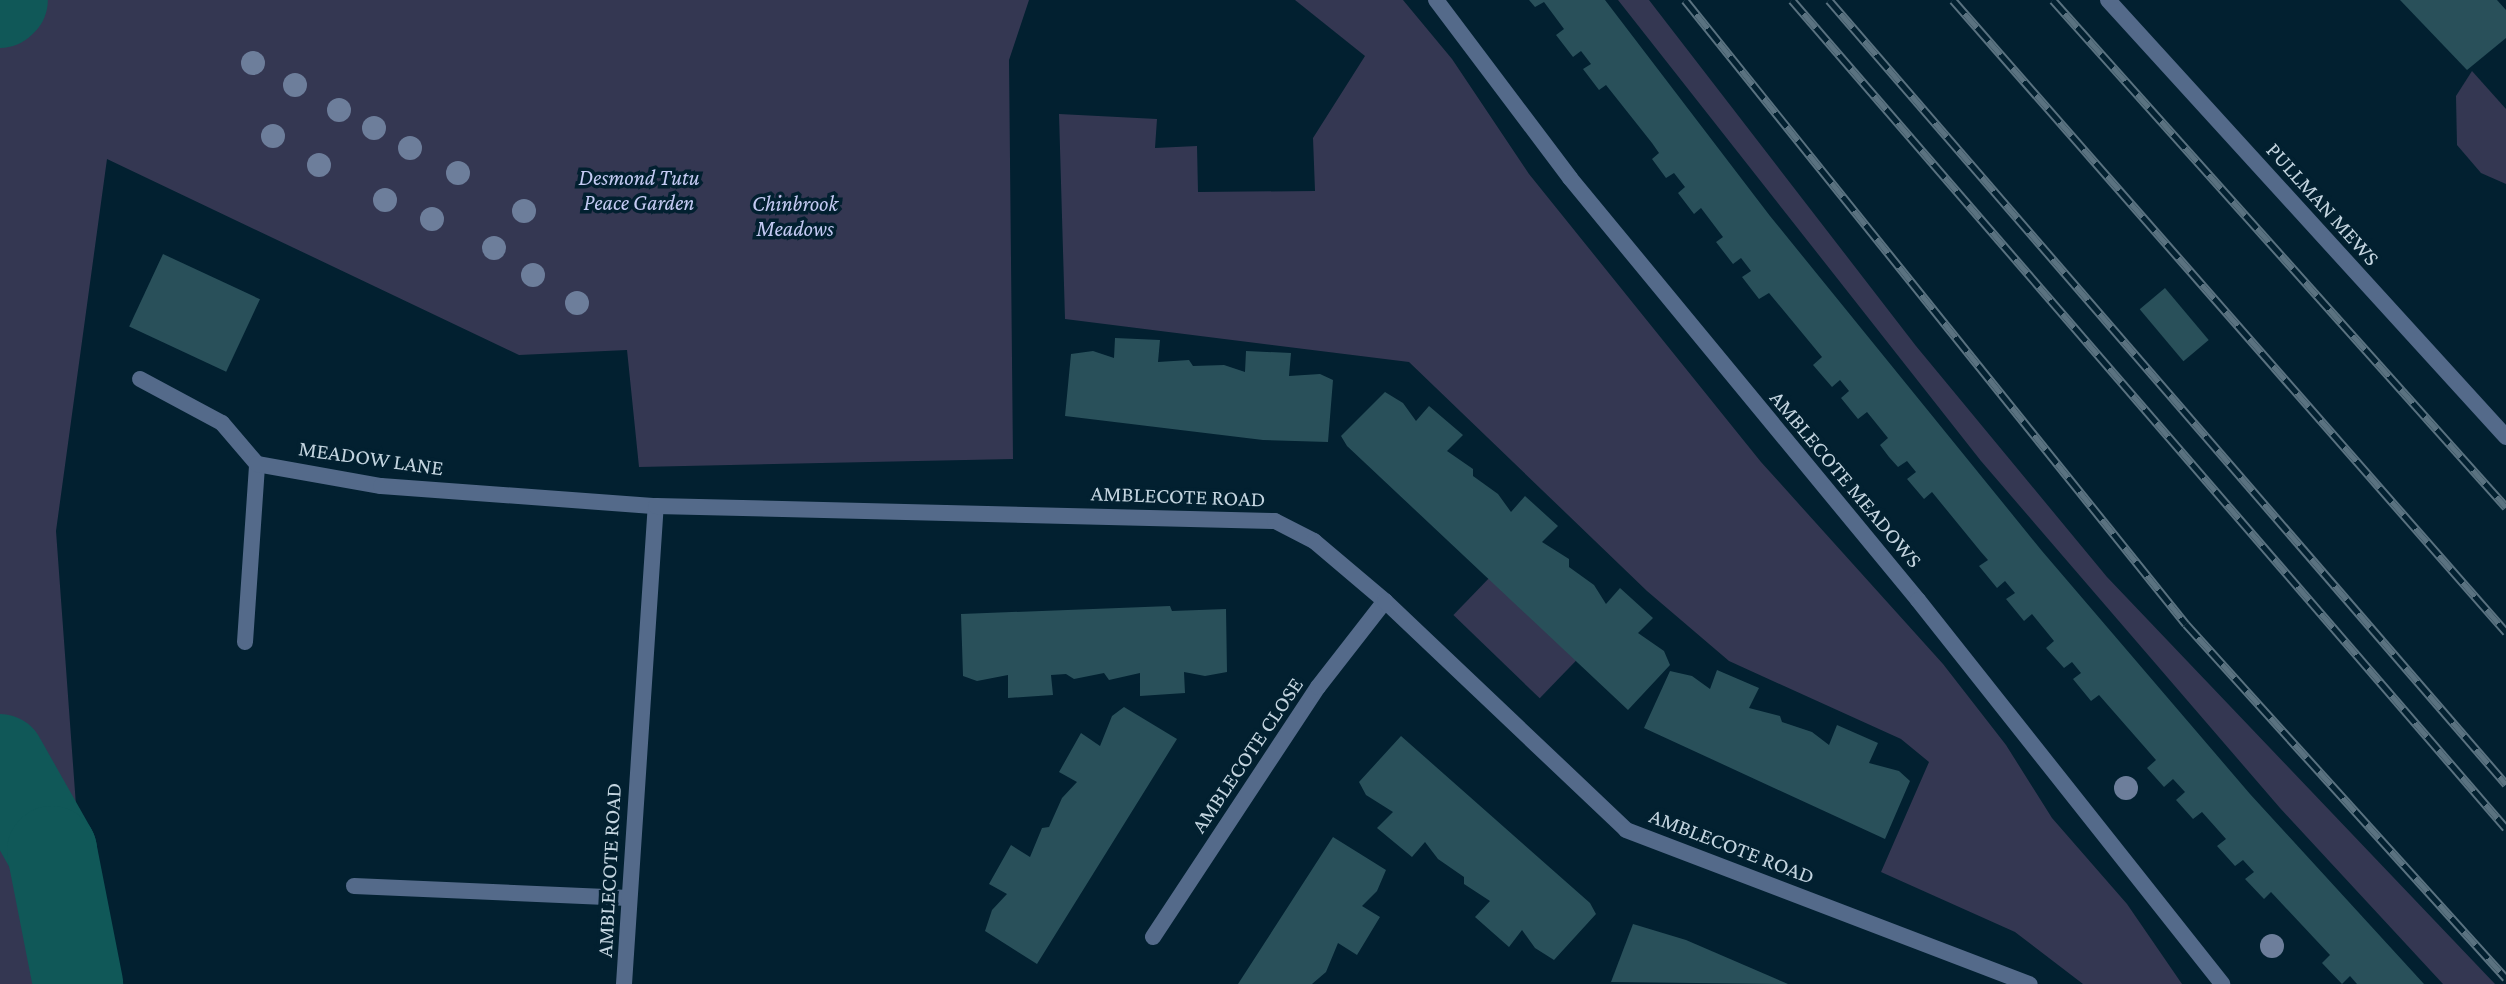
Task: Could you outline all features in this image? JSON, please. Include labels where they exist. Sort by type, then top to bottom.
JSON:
[{"type":"street","name":"AMBLECOTE MEADOWS","points":[[1436,0],[1571,180],[1911,592],[2222,984]]},
{"type":"street","name":"PULLMAN MEWS","points":[[2108,0],[2506,437]]},
{"type":"street","points":[[140,379],[222,423],[257,464],[245,642]]},
{"type":"street","name":"MEADOW LANE","points":[[257,464],[381,486],[656,506]]},
{"type":"street","name":"AMBLECOTE ROAD","points":[[624,984],[656,506],[1254,518],[1300,531],[1385,601],[1626,830],[2030,984]]},
{"type":"street","name":"AMBLECOTE CLOSE","points":[[1153,937],[1318,687],[1385,601]]},
{"type":"street","points":[[354,886],[629,898]]},
{"type":"green space","name":"Chinbrook Meadows","points":[[0,0],[1029,0],[1009,60],[1013,459],[639,467],[627,350],[519,355],[107,159],[56,531],[89,984],[0,984]]},
{"type":"green space","points":[[1295,0],[1403,0],[1452,59],[1529,174],[1761,462],[1943,664],[2006,745],[2052,818],[2127,904],[2182,984],[2083,984],[2015,932],[1881,872],[1929,762],[1901,739],[1729,661],[1647,591],[1409,362],[1065,319],[1059,114],[1157,119],[1155,148],[1197,146],[1198,192],[1315,191],[1313,138],[1365,56]]},
{"type":"green space","points":[[1618,0],[1649,0],[1916,346],[2107,577],[2495,984],[2443,984],[2280,808],[1981,461]]},
{"type":"green space","points":[[2472,71],[2506,109],[2506,184],[2481,173],[2457,145],[2456,96]]},
{"type":"green space","points":[[1493,574],[1579,657],[1540,698],[1453,615]]},
{"type":"building","points":[[1529,0],[1605,0],[1770,216],[2042,551],[2250,794],[2424,984],[2357,984],[2350,976],[2342,984],[2322,963],[2330,955],[2271,892],[2264,899],[2245,879],[2254,872],[2243,860],[2235,866],[2217,846],[2226,839],[2202,812],[2193,819],[2176,800],[2185,792],[2173,779],[2164,787],[2147,768],[2156,760],[2099,695],[2091,701],[2073,679],[2081,673],[2072,662],[2064,668],[2046,648],[2054,641],[2032,614],[2024,621],[2006,599],[2015,593],[2005,581],[1997,588],[1979,566],[1988,560],[1932,492],[1924,499],[1907,479],[1916,472],[1907,461],[1898,467],[1889,457],[1880,445],[1888,438],[1867,412],[1858,419],[1841,398],[1849,391],[1840,380],[1832,387],[1813,365],[1822,357],[1769,293],[1759,299],[1742,277],[1751,271],[1741,258],[1733,264],[1716,242],[1723,237],[1701,208],[1694,214],[1678,193],[1685,187],[1674,173],[1666,178],[1652,159],[1659,153],[1652,143],[1606,85],[1599,90],[1583,69],[1591,64],[1581,51],[1573,57],[1556,35],[1564,29],[1544,2],[1535,7]]},
{"type":"building","points":[[2400,0],[2497,0],[2506,10],[2506,38],[2467,70]]},
{"type":"building","points":[[163,254],[260,299],[226,372],[129,327]]},
{"type":"building","points":[[2165,288],[2209,340],[2183,361],[2140,309]]},
{"type":"building","points":[[1115,338],[1160,340],[1158,362],[1189,360],[1193,366],[1224,365],[1245,372],[1246,351],[1291,353],[1289,376],[1320,374],[1333,380],[1328,442],[1263,440],[1065,416],[1071,354],[1093,351],[1114,358]]},
{"type":"building","points":[[1385,392],[1403,403],[1416,421],[1429,406],[1463,435],[1447,451],[1473,469],[1473,476],[1498,494],[1511,512],[1525,496],[1558,526],[1542,542],[1569,559],[1569,567],[1594,585],[1606,604],[1620,588],[1653,618],[1638,633],[1664,651],[1670,665],[1628,710],[1347,446],[1341,436]]},
{"type":"building","points":[[1170,606],[1172,611],[1226,609],[1227,672],[1205,676],[1184,672],[1185,693],[1140,696],[1140,673],[1109,680],[1104,673],[1074,679],[1066,674],[1051,675],[1053,695],[1008,698],[1008,675],[977,681],[963,676],[961,614]]},
{"type":"building","points":[[1717,670],[1759,688],[1749,708],[1780,716],[1782,722],[1812,732],[1829,745],[1837,725],[1878,743],[1869,763],[1899,771],[1910,781],[1885,839],[1644,728],[1670,671],[1692,676],[1710,689]]},
{"type":"building","points":[[1124,707],[1177,739],[1037,964],[985,931],[992,910],[1007,894],[989,884],[1011,845],[1030,857],[1042,828],[1049,827],[1062,798],[1077,782],[1059,772],[1081,733],[1100,746],[1112,716]]},
{"type":"building","points":[[1401,736],[1590,903],[1596,914],[1554,960],[1535,948],[1522,930],[1509,947],[1475,917],[1490,901],[1464,884],[1464,877],[1438,859],[1425,842],[1412,857],[1377,828],[1393,812],[1366,795],[1359,782]]},
{"type":"building","points":[[1333,837],[1386,870],[1377,891],[1362,906],[1380,917],[1357,955],[1338,943],[1326,972],[1312,984],[1238,984]]},
{"type":"building","points":[[1633,924],[1686,940],[1788,984],[1611,982]]},
{"type":"waterway","points":[[0,3],[3,0]]},
{"type":"waterway","points":[[0,759],[52,851],[78,984]]},
{"type":"railway","points":[[1685,0],[2186,624],[2506,978]]},
{"type":"railway","points":[[1792,0],[2506,828]]},
{"type":"railway","points":[[1829,0],[2506,784]]},
{"type":"railway","points":[[1953,0],[2506,632]]},
{"type":"railway","points":[[2053,0],[2506,507]]},
{"type":"park label","name":"Desmond Tutu Peace Garden","points":[[639,190]]}]
